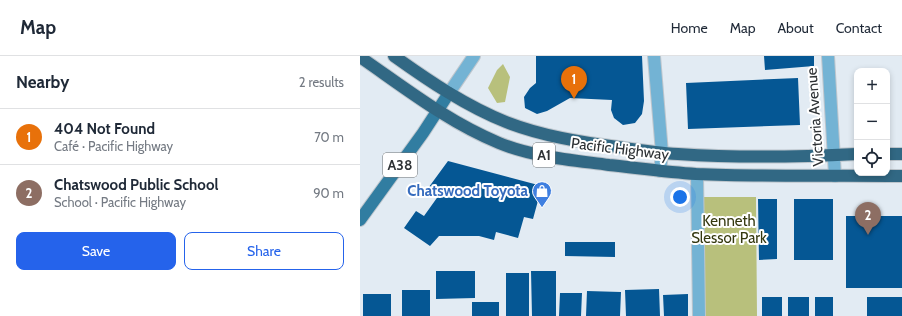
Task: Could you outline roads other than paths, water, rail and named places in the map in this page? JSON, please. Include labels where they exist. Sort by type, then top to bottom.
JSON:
[{"type":"highway","name":"Pacific Highway","points":[[394,56],[449,93],[489,115],[536,132],[562,139],[662,153],[718,155],[854,154]]},
{"type":"highway","name":"Pacific Highway","points":[[360,57],[437,111],[462,126],[500,143],[527,152],[583,162],[696,174],[902,176]]},
{"type":"highway","points":[[890,154],[902,154]]},
{"type":"main road","name":"A38","points":[[361,218],[423,133],[449,93]]},
{"type":"street","points":[[449,93],[474,56]]},
{"type":"street","points":[[654,56],[662,153],[660,171]]},
{"type":"street","name":"Victoria Avenue","points":[[828,56],[835,176]]},
{"type":"street","points":[[696,174],[699,316]]},
{"type":"place","name":"404 Not Found","points":[[574,99]]},
{"type":"place","name":"Chatswood Toyota","points":[[542,208]]},
{"type":"place","name":"Chatswood Public School","points":[[868,235]]},
{"type":"park label","name":"Kenneth Slessor Park","points":[[729,230]]}]
